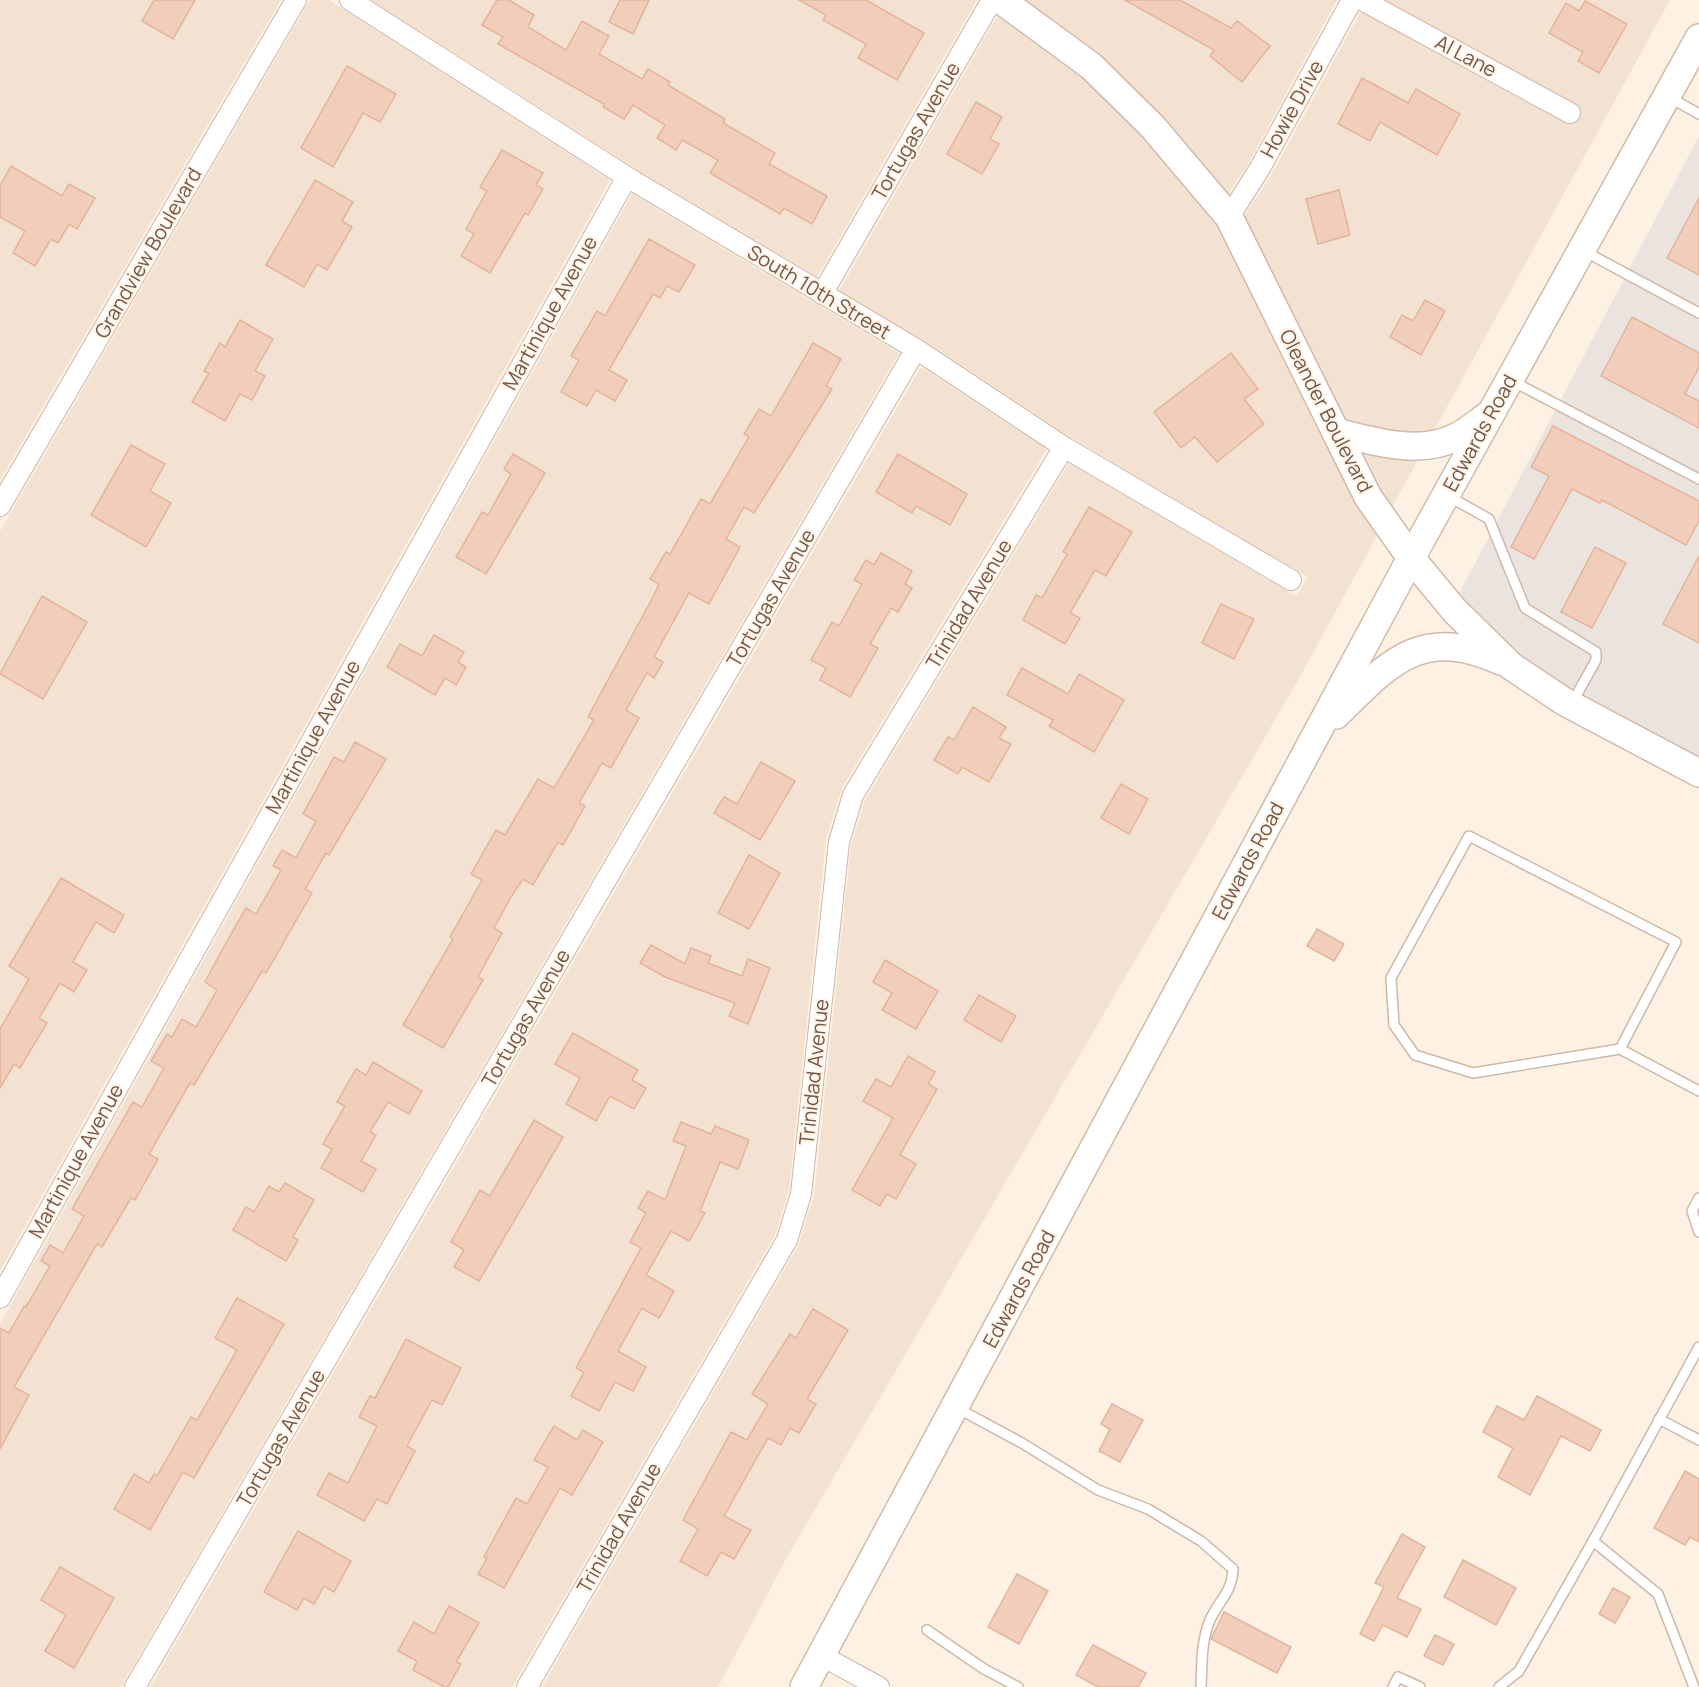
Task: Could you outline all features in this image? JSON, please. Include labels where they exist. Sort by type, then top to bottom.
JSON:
[{"type":"main road","name":"Oleander Boulevard","points":[[1001,0],[1090,66],[1152,126],[1229,217],[1368,497],[1411,558],[1455,611],[1511,666],[1571,705],[1699,773]]},
{"type":"main road","name":"Edwards Road","points":[[804,1687],[1411,558],[1699,38]]},
{"type":"main road","points":[[1336,432],[1377,442],[1409,446],[1437,444],[1456,437],[1491,414]]},
{"type":"main road","points":[[1316,735],[1382,670],[1419,649],[1450,645],[1481,652],[1511,666]]},
{"type":"street","name":"Grandview Boulevard","points":[[0,506],[296,0]]},
{"type":"street","name":"South 10th Street","points":[[350,0],[627,177],[916,350],[1064,447],[1291,580]]},
{"type":"street","name":"Tortugas Avenue","points":[[822,294],[992,0]]},
{"type":"street","name":"Howie Drive","points":[[1229,217],[1260,168],[1352,0]]},
{"type":"street","name":"Al Lane","points":[[1362,0],[1570,112]]},
{"type":"street","name":"Martinique Avenue","points":[[0,1298],[627,177]]},
{"type":"street","name":"Tortugas Avenue","points":[[135,1687],[916,350]]},
{"type":"street","name":"Trinidad Avenue","points":[[527,1687],[787,1240],[801,1194],[839,842],[853,795],[1064,447]]},
{"type":"street","points":[[822,1656],[879,1687]]},
{"type":"lane","points":[[1667,96],[1699,114]]},
{"type":"lane","points":[[1582,250],[1699,313]]},
{"type":"lane","points":[[1510,380],[1699,479]]},
{"type":"lane","points":[[1446,495],[1489,519],[1525,608],[1596,652],[1596,660],[1571,705]]},
{"type":"lane","points":[[1620,1049],[1676,942],[1469,836],[1391,978],[1394,1025],[1415,1055],[1473,1073],[1620,1049],[1699,1091]]},
{"type":"lane","points":[[1699,1198],[1692,1211],[1699,1232]]},
{"type":"lane","points":[[1499,1687],[1520,1671],[1699,1347]]},
{"type":"lane","points":[[955,1407],[1013,1438],[1098,1490],[1148,1509],[1201,1541],[1233,1569],[1232,1583],[1210,1619],[1203,1641],[1201,1687]]},
{"type":"lane","points":[[1659,1419],[1699,1440]]},
{"type":"lane","points":[[1593,1540],[1658,1594],[1694,1687]]},
{"type":"lane","points":[[927,1630],[984,1669],[1018,1687]]},
{"type":"lane","points":[[1393,1687],[1398,1677],[1420,1687]]},
{"type":"shaded area","points":[[0,0],[281,0],[0,480]]},
{"type":"shaded area","points":[[310,0],[329,0],[610,180],[0,1271],[0,531]]},
{"type":"shaded area","points":[[371,0],[977,0],[817,277],[633,167]]},
{"type":"shaded area","points":[[1020,0],[1337,0],[1249,162],[1227,196]]},
{"type":"shaded area","points":[[1367,0],[1670,0],[1391,509],[1379,492],[1243,218],[1272,174]]},
{"type":"shaded area","points":[[999,13],[1082,75],[1143,134],[1214,217],[1213,220],[1220,224],[1379,532],[1296,684],[785,1561],[718,1687],[542,1687],[798,1246],[814,1196],[851,845],[865,800],[1069,463],[1296,596],[1308,577],[1070,437],[933,346],[839,291]]},
{"type":"shaded area","points":[[1699,136],[1699,760],[1571,692],[1518,656],[1458,596]]},
{"type":"shaded area","points":[[632,194],[899,353],[121,1687],[0,1687],[0,1324]]},
{"type":"shaded area","points":[[921,367],[1047,449],[842,788],[826,839],[789,1190],[775,1235],[512,1687],[150,1687]]},
{"type":"building","points":[[154,0],[195,0],[173,39],[142,21]]},
{"type":"building","points":[[497,0],[509,0],[534,15],[528,27],[566,50],[582,21],[609,36],[599,54],[642,79],[648,69],[670,82],[668,85],[725,119],[723,123],[775,153],[769,164],[827,196],[812,224],[784,208],[780,214],[710,173],[718,160],[682,140],[676,150],[657,138],[665,125],[633,105],[624,119],[603,107],[604,104],[498,44],[503,37],[482,25]]},
{"type":"building","points":[[620,0],[649,0],[633,34],[609,22]]},
{"type":"building","points":[[799,0],[866,0],[924,33],[897,80],[858,58],[866,44],[823,20],[826,15]]},
{"type":"building","points":[[1125,0],[1180,0],[1231,28],[1237,21],[1270,46],[1242,82],[1210,56],[1214,50]]},
{"type":"building","points":[[1585,1],[1627,24],[1599,73],[1578,61],[1583,52],[1549,33],[1566,3],[1579,11]]},
{"type":"building","points":[[347,66],[396,94],[380,122],[363,113],[333,167],[301,148]]},
{"type":"building","points":[[1362,78],[1408,103],[1416,89],[1460,114],[1437,155],[1380,122],[1370,141],[1338,124]]},
{"type":"building","points":[[976,102],[1002,117],[990,139],[999,144],[982,174],[947,154]]},
{"type":"building","points":[[502,150],[543,173],[536,185],[543,189],[528,215],[525,213],[490,273],[461,256],[474,234],[466,229],[487,191],[480,187]]},
{"type":"building","points":[[11,166],[62,196],[69,184],[95,198],[77,229],[69,224],[58,243],[51,239],[35,266],[13,253],[25,231],[0,217],[0,186]]},
{"type":"building","points":[[315,180],[353,202],[342,221],[352,227],[327,270],[317,264],[304,287],[266,265]]},
{"type":"building","points":[[1339,190],[1350,235],[1318,244],[1306,199]]},
{"type":"building","points":[[1699,198],[1699,275],[1667,258]]},
{"type":"building","points":[[649,239],[695,265],[679,292],[667,286],[660,298],[653,294],[609,370],[627,380],[615,401],[596,390],[587,406],[561,392],[579,360],[571,356],[597,311],[605,316]]},
{"type":"building","points":[[1425,300],[1445,311],[1421,355],[1390,337],[1402,315],[1413,321]]},
{"type":"building","points":[[1632,317],[1699,353],[1699,367],[1685,394],[1699,401],[1699,428],[1601,376]]},
{"type":"building","points":[[240,320],[273,339],[255,371],[265,376],[252,400],[240,394],[225,421],[192,402],[209,373],[204,371],[220,343],[225,347]]},
{"type":"building","points":[[813,343],[841,359],[826,386],[832,389],[754,513],[744,507],[726,539],[740,547],[709,604],[689,593],[654,657],[663,662],[654,678],[647,673],[626,710],[639,718],[611,768],[602,763],[579,803],[585,806],[563,845],[558,842],[533,885],[523,879],[511,897],[494,928],[502,933],[478,977],[483,980],[443,1048],[403,1025],[453,939],[450,937],[482,880],[471,874],[496,830],[505,835],[538,779],[554,788],[594,720],[588,717],[659,584],[650,579],[666,552],[670,554],[701,499],[710,504],[749,437],[744,434],[759,409],[771,416]]},
{"type":"building","points":[[1231,353],[1258,389],[1244,399],[1264,424],[1217,462],[1195,437],[1181,448],[1154,412]]},
{"type":"building","points":[[1553,426],[1699,501],[1699,521],[1686,545],[1602,500],[1600,503],[1572,489],[1534,559],[1511,547],[1549,476],[1531,467]]},
{"type":"building","points":[[131,445],[165,464],[150,491],[171,503],[146,547],[91,515]]},
{"type":"building","points":[[513,454],[545,473],[486,574],[456,557],[482,512],[488,515],[511,474],[504,469]]},
{"type":"building","points":[[898,454],[967,494],[950,525],[916,506],[912,513],[876,492]]},
{"type":"building","points":[[1089,507],[1132,532],[1106,576],[1095,570],[1070,613],[1080,618],[1065,644],[1023,620],[1036,595],[1042,598],[1067,554],[1063,552]]},
{"type":"building","points":[[1595,547],[1626,563],[1592,628],[1561,612]]},
{"type":"building","points":[[881,553],[912,571],[905,584],[912,588],[898,612],[891,608],[870,644],[878,648],[850,697],[820,680],[826,668],[811,660],[832,622],[839,626],[862,584],[854,580],[866,560],[874,565]]},
{"type":"building","points":[[1699,556],[1699,643],[1663,624]]},
{"type":"building","points":[[42,596],[87,622],[43,699],[0,674]]},
{"type":"building","points":[[1221,604],[1254,619],[1234,659],[1202,643]]},
{"type":"building","points":[[434,635],[464,652],[458,662],[466,667],[456,685],[445,678],[435,695],[387,667],[400,644],[422,656]]},
{"type":"building","points":[[1022,668],[1068,694],[1079,674],[1124,700],[1094,752],[1049,726],[1053,720],[1007,695]]},
{"type":"building","points":[[973,707],[1006,727],[999,738],[1011,744],[989,782],[962,767],[958,774],[934,760],[948,737],[954,740]]},
{"type":"building","points":[[355,742],[386,759],[329,855],[326,853],[305,889],[312,893],[266,973],[262,971],[194,1085],[190,1083],[149,1154],[158,1159],[135,1200],[131,1198],[102,1247],[97,1244],[14,1387],[29,1395],[0,1449],[0,1328],[9,1333],[24,1306],[26,1307],[50,1266],[41,1261],[50,1245],[63,1253],[84,1216],[72,1209],[133,1102],[142,1107],[164,1068],[151,1061],[167,1034],[172,1037],[182,1019],[196,1027],[217,990],[205,982],[223,948],[246,908],[256,914],[281,870],[273,866],[282,850],[296,858],[316,821],[303,814],[334,757],[344,762]]},
{"type":"building","points":[[761,762],[795,781],[760,840],[714,813],[724,797],[737,804]]},
{"type":"building","points":[[1121,784],[1148,799],[1129,834],[1101,818]]},
{"type":"building","points":[[749,855],[780,873],[749,929],[718,913]]},
{"type":"building","points":[[61,878],[124,915],[114,933],[96,922],[73,962],[87,970],[74,992],[60,983],[39,1018],[47,1023],[20,1068],[14,1064],[0,1088],[0,1029],[29,979],[9,966]]},
{"type":"building","points":[[1317,929],[1344,944],[1334,961],[1307,946]]},
{"type":"building","points":[[651,945],[685,964],[691,948],[711,956],[708,963],[742,976],[748,959],[770,968],[748,1024],[729,1016],[735,1003],[665,977],[640,963]]},
{"type":"building","points":[[885,960],[938,991],[916,1029],[882,1010],[892,993],[873,982]]},
{"type":"building","points":[[979,995],[1016,1016],[1001,1042],[964,1020]]},
{"type":"building","points":[[573,1033],[638,1070],[632,1080],[646,1088],[634,1109],[610,1096],[596,1121],[566,1104],[580,1078],[555,1064]]},
{"type":"building","points":[[908,1056],[935,1072],[928,1084],[937,1089],[900,1155],[916,1164],[896,1199],[887,1194],[880,1206],[852,1190],[893,1118],[863,1101],[876,1079],[891,1087]]},
{"type":"building","points":[[373,1062],[422,1091],[409,1114],[388,1102],[370,1132],[376,1135],[361,1161],[376,1169],[363,1192],[321,1168],[332,1149],[323,1144],[345,1106],[337,1102],[356,1069],[366,1075]]},
{"type":"building","points":[[534,1120],[563,1137],[479,1281],[454,1267],[464,1250],[451,1242],[480,1190],[490,1196]]},
{"type":"building","points":[[681,1122],[711,1134],[715,1126],[749,1140],[738,1169],[720,1162],[700,1211],[705,1213],[689,1241],[671,1231],[646,1275],[674,1291],[659,1318],[642,1308],[618,1351],[646,1367],[633,1391],[615,1382],[599,1411],[571,1396],[584,1372],[576,1368],[641,1248],[630,1242],[646,1213],[638,1208],[648,1191],[665,1200],[686,1146],[673,1141]]},
{"type":"building","points":[[285,1183],[314,1200],[293,1237],[298,1240],[286,1261],[233,1230],[246,1207],[254,1212],[269,1186],[279,1192]]},
{"type":"building","points":[[237,1298],[284,1324],[194,1478],[183,1472],[150,1530],[114,1509],[134,1474],[149,1483],[154,1474],[157,1476],[191,1417],[197,1420],[237,1350],[215,1338]]},
{"type":"building","points":[[813,1309],[848,1330],[807,1399],[816,1404],[799,1433],[790,1428],[781,1445],[768,1438],[724,1516],[751,1530],[734,1559],[721,1552],[707,1576],[680,1561],[698,1529],[683,1520],[731,1432],[747,1440],[768,1404],[752,1394],[790,1334],[796,1338]]},
{"type":"building","points":[[406,1339],[461,1368],[442,1405],[432,1400],[407,1446],[415,1451],[387,1504],[377,1499],[364,1521],[317,1495],[329,1473],[348,1483],[377,1426],[359,1417],[370,1396],[375,1398]]},
{"type":"building","points":[[1537,1396],[1601,1430],[1590,1451],[1561,1436],[1530,1495],[1498,1477],[1513,1448],[1483,1432],[1497,1406],[1524,1420]]},
{"type":"building","points":[[1112,1404],[1143,1420],[1120,1462],[1099,1451],[1110,1429],[1101,1424]]},
{"type":"building","points":[[554,1426],[577,1440],[583,1430],[603,1442],[572,1495],[560,1488],[504,1588],[478,1574],[487,1558],[484,1557],[516,1498],[527,1504],[548,1467],[534,1460]]},
{"type":"building","points":[[1685,1471],[1699,1479],[1699,1542],[1690,1537],[1685,1545],[1654,1528]]},
{"type":"building","points":[[298,1531],[351,1561],[334,1592],[324,1586],[314,1604],[304,1598],[297,1610],[264,1592]]},
{"type":"building","points":[[1402,1534],[1425,1547],[1397,1598],[1421,1609],[1407,1637],[1383,1625],[1374,1641],[1360,1634],[1384,1587],[1375,1583]]},
{"type":"building","points":[[1463,1560],[1516,1588],[1496,1625],[1444,1597]]},
{"type":"building","points":[[60,1567],[114,1598],[74,1668],[45,1651],[66,1615],[41,1600]]},
{"type":"building","points":[[1017,1574],[1048,1591],[1019,1644],[988,1627]]},
{"type":"building","points":[[1613,1588],[1630,1597],[1615,1623],[1599,1614]]},
{"type":"building","points":[[449,1606],[479,1623],[456,1662],[461,1664],[448,1687],[444,1687],[413,1670],[417,1661],[398,1651],[414,1622],[434,1634]]},
{"type":"building","points":[[1224,1612],[1291,1647],[1277,1673],[1211,1639]]},
{"type":"building","points":[[1435,1635],[1454,1644],[1443,1665],[1424,1656]]},
{"type":"building","points":[[1093,1645],[1146,1673],[1138,1687],[1098,1687],[1076,1675]]}]
